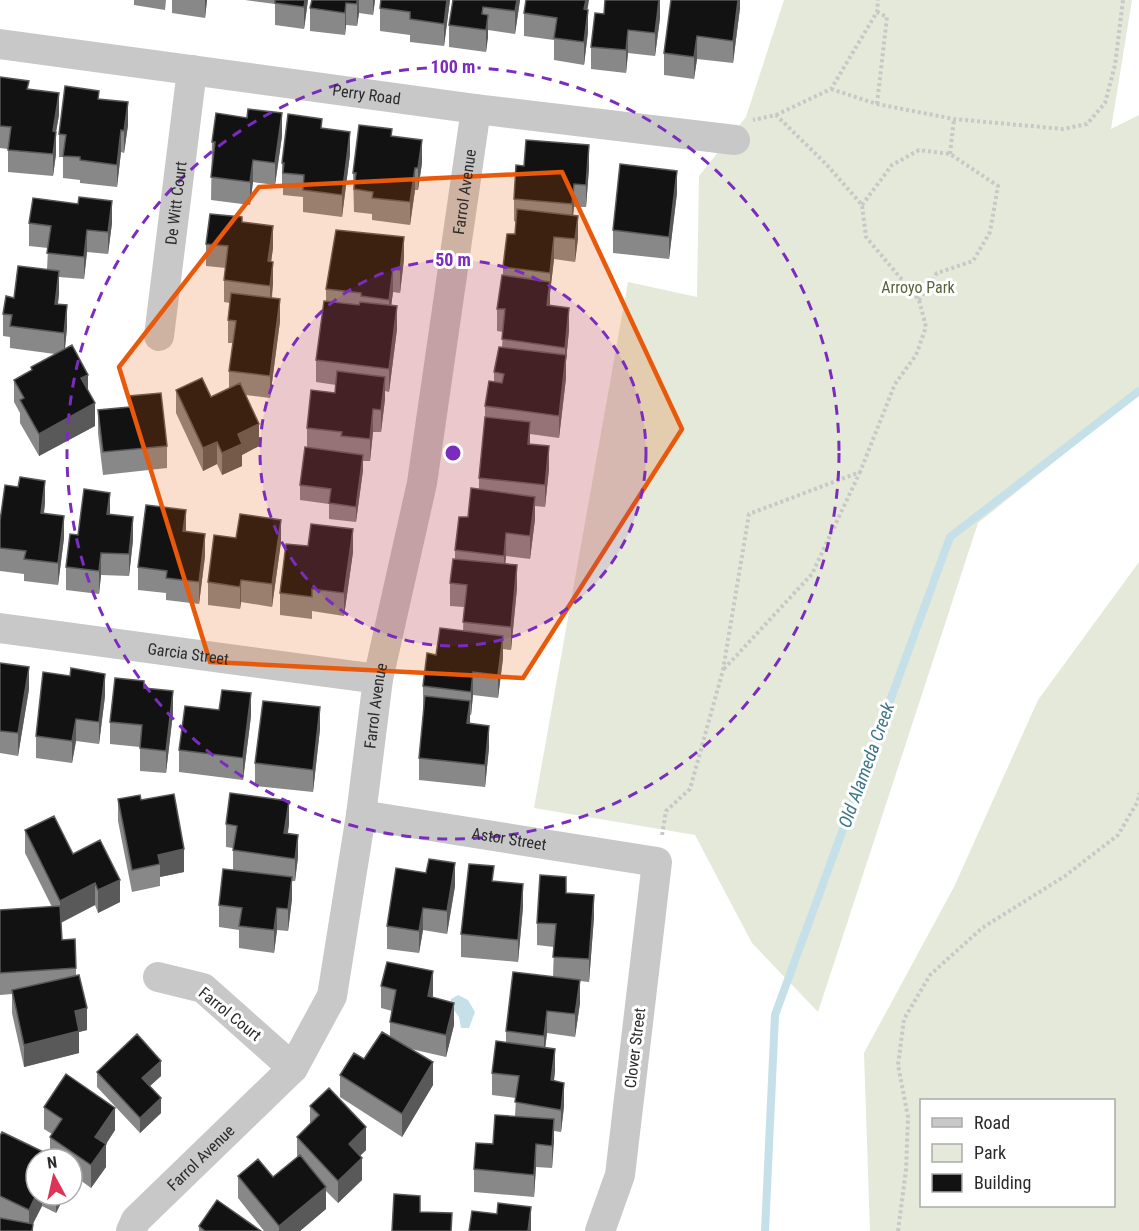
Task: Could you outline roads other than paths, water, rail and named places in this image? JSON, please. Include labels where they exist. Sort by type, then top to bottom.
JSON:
[{"type":"street","name":"Perry Road","points":[[0,44],[476,109],[741,131]]},
{"type":"street","name":"De Witt Court","points":[[159,336],[192,70]]},
{"type":"street","name":"Farrol Avenue","points":[[131,1231],[136,1220],[293,1068],[332,996],[361,815],[378,679],[422,483],[476,109]]},
{"type":"street","name":"Garcia Street","points":[[0,628],[378,679]]},
{"type":"street","name":"Astor Street","points":[[361,815],[657,862]]},
{"type":"street","name":"Clover Street","points":[[600,1231],[620,1175],[657,862]]},
{"type":"street","name":"Farrol Court","points":[[158,977],[203,988],[293,1068]]},
{"type":"water","points":[[458,995],[468,1000],[475,1012],[469,1028],[461,1028],[459,1017],[451,1006],[451,999]]},
{"type":"waterway","name":"Old Alameda Creek","points":[[765,1231],[775,1015],[950,537],[1139,391]]},
{"type":"park label","name":"Arroyo Park","points":[[918,287]]}]
